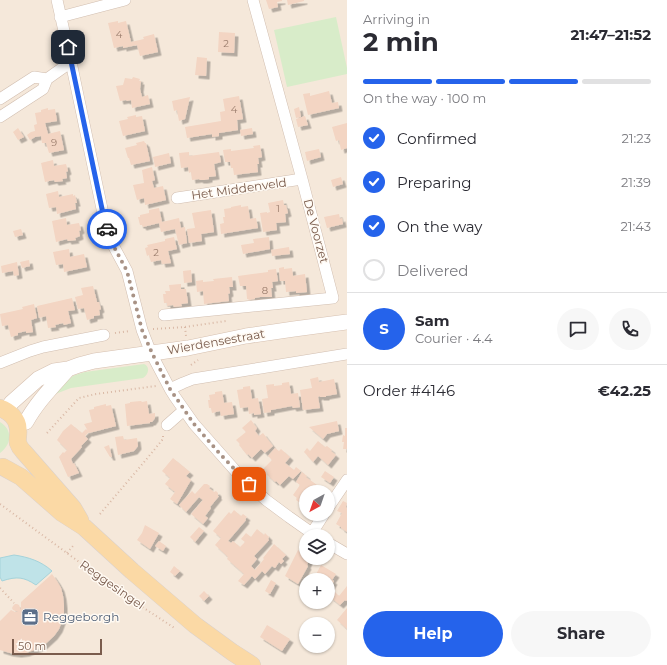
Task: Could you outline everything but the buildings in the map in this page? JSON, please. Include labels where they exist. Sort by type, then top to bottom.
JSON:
[{"type":"main road","name":"Wierdensestraat","points":[[3,403],[38,379],[54,371],[68,369],[94,361],[188,348],[246,336],[347,322]]},
{"type":"main road","points":[[26,422],[31,413],[68,369]]},
{"type":"main road","points":[[1,471],[18,458],[25,447],[28,432],[26,422],[17,408],[3,403]]},
{"type":"main road","points":[[3,403],[17,423],[18,443],[25,447]]},
{"type":"main road","name":"Reggesingel","points":[[25,447],[44,487],[62,513],[84,527],[132,572],[175,608],[232,652],[252,665]]},
{"type":"main road","name":"Reggesingel","points":[[1,471],[21,477],[44,487]]},
{"type":"street","points":[[56,0],[71,62],[105,223],[113,245],[127,271],[142,330],[152,353],[169,387],[194,424],[210,443],[240,476],[266,500],[305,529]]},
{"type":"street","points":[[60,17],[125,0]]},
{"type":"street","name":"De Voorzet","points":[[164,315],[333,298],[253,0]]},
{"type":"street","points":[[0,117],[43,89],[47,79],[71,62]]},
{"type":"street","points":[[0,99],[34,77],[47,79]]},
{"type":"street","name":"Het Middenveld","points":[[177,198],[302,179]]},
{"type":"street","points":[[0,363],[44,347],[109,334]]},
{"type":"street","points":[[169,387],[192,379],[347,354]]},
{"type":"street","points":[[167,425],[184,410]]},
{"type":"street","points":[[335,498],[347,480]]},
{"type":"street","points":[[335,547],[347,554]]},
{"type":"path","name":"Wierdensestraat","points":[[109,334],[232,321]]},
{"type":"path","points":[[47,433],[79,398],[96,394],[169,387]]},
{"type":"path","points":[[100,514],[145,462],[162,439],[167,425]]},
{"type":"path","name":"Reggesingel","points":[[0,504],[127,597],[179,632]]},
{"type":"path","points":[[67,553],[73,546]]},
{"type":"path","points":[[0,588],[14,603]]},
{"type":"shaded area","points":[[0,0],[347,0],[347,665],[0,665]]},
{"type":"green space","points":[[336,17],[347,74],[287,87],[274,30]]},
{"type":"green space","points":[[144,364],[148,367],[148,371],[143,378],[71,388],[44,401],[63,381],[75,375],[85,372]]},
{"type":"green space","points":[[0,422],[9,433],[9,441],[0,453]]},
{"type":"water","points":[[14,555],[34,560],[52,571],[36,585],[28,580],[20,578],[12,578],[2,581],[0,577],[0,558]]},
{"type":"way so far","points":[[107,229],[113,245],[127,271],[142,330],[170,389],[194,424],[240,476],[249,484]]},
{"type":"place","name":"Reggeborgh","points":[[30,617]]},
{"type":"route","points":[[68,47],[107,229]]}]
